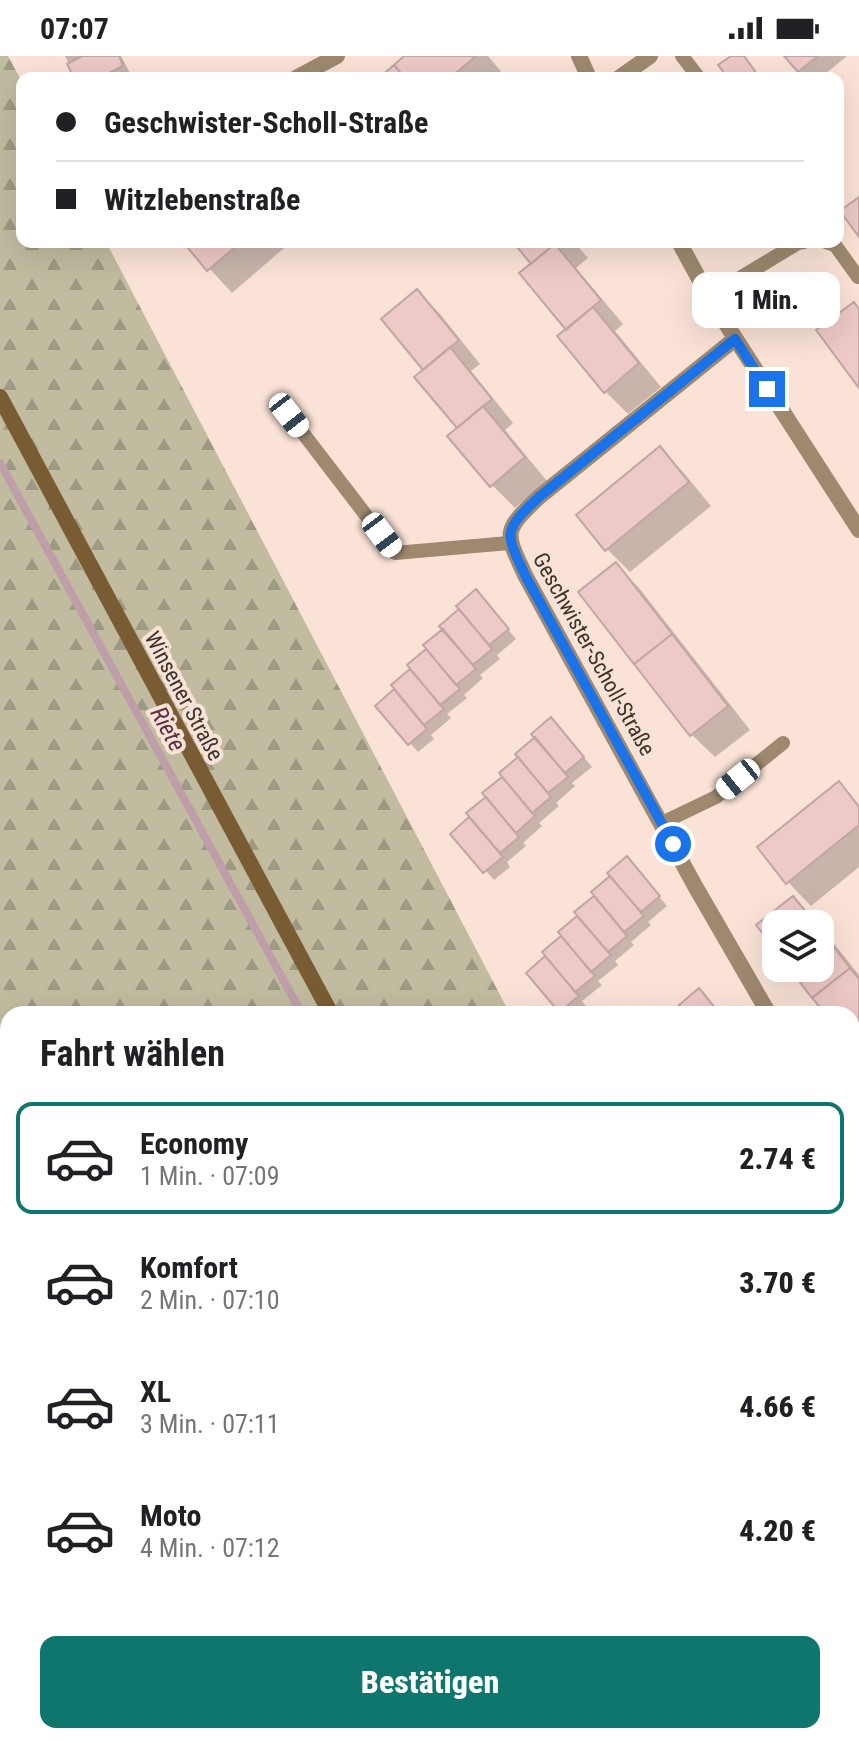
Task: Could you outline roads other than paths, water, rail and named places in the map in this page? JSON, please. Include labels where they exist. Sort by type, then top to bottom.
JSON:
[{"type":"main road","name":"Winsener Straße","points":[[0,397],[327,1006]]},
{"type":"street","points":[[307,72],[337,56]]},
{"type":"street","points":[[627,72],[650,56]]},
{"type":"street","points":[[682,248],[735,339],[859,530]]},
{"type":"street","name":"Geschwister-Scholl-Straße","points":[[735,339],[539,497],[511,529],[509,543],[695,886],[764,1006]]},
{"type":"lane","points":[[682,56],[694,72]]},
{"type":"lane","points":[[710,299],[790,248]]},
{"type":"lane","points":[[837,248],[858,277]]},
{"type":"lane","points":[[289,415],[395,553],[509,543]]},
{"type":"lane","points":[[662,823],[716,797],[783,743]]},
{"type":"waterway","name":"Riete","points":[[0,463],[298,1006]]}]
